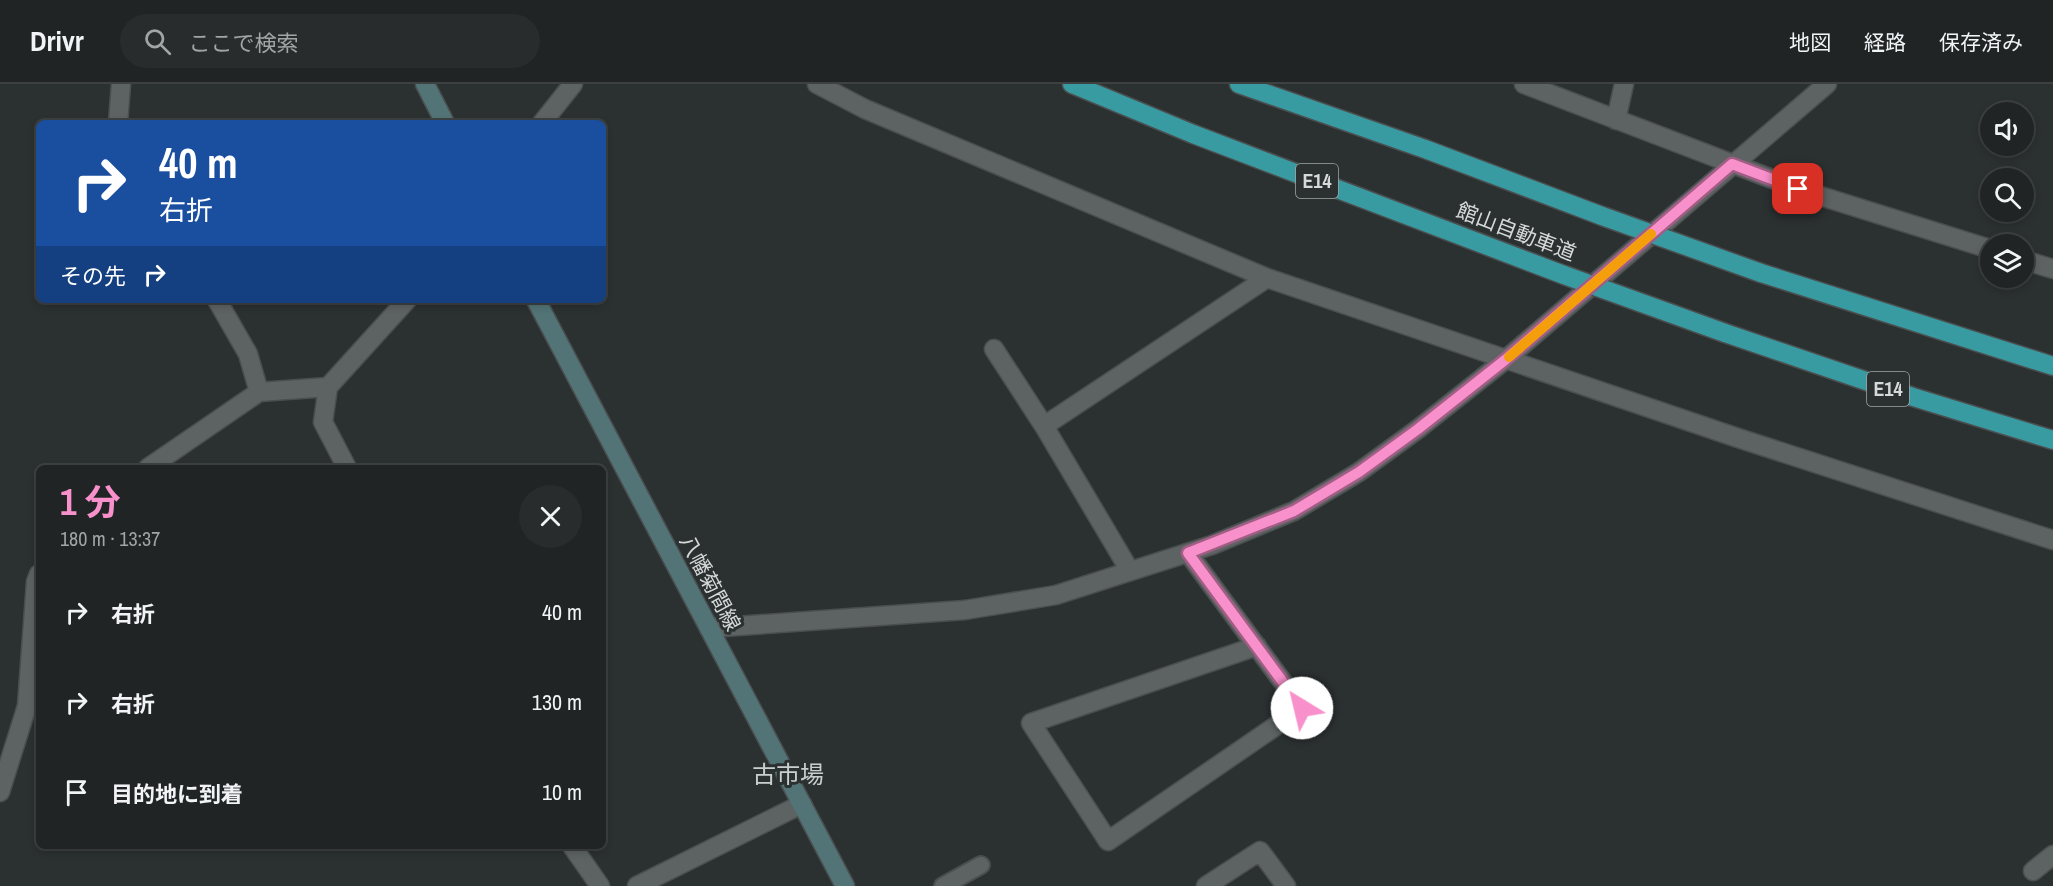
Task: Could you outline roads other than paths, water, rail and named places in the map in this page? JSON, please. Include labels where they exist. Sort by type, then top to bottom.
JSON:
[{"type":"highway","name":"館山自動車道","points":[[1072,84],[1215,142],[1564,275],[1913,397],[2053,440]]},
{"type":"highway","points":[[1239,84],[1425,148],[1602,216],[1761,273],[2053,366]]},
{"type":"main road","points":[[425,84],[443,120]]},
{"type":"main road","name":"八幡菊間線","points":[[538,303],[845,886]]},
{"type":"street","points":[[118,120],[121,84]]},
{"type":"street","points":[[544,120],[573,84]]},
{"type":"street","points":[[817,84],[865,109],[1267,278],[1738,438],[2053,540]]},
{"type":"street","points":[[1524,84],[1798,189],[1980,246]]},
{"type":"street","points":[[1616,120],[1624,84]]},
{"type":"street","points":[[709,628],[965,610],[1056,594],[1188,553],[1294,511],[1367,466],[1505,360],[1827,84]]},
{"type":"street","points":[[2034,263],[2053,269]]},
{"type":"street","points":[[1044,426],[1267,278]]},
{"type":"street","points":[[219,303],[248,354],[259,392]]},
{"type":"street","points":[[345,465],[323,422],[328,387],[404,303]]},
{"type":"street","points":[[994,349],[1044,426],[1130,571]]},
{"type":"street","points":[[152,465],[259,392],[328,387]]},
{"type":"street","points":[[1188,553],[1257,646],[1302,708],[1108,841],[1031,723],[1257,646]]},
{"type":"street","points":[[0,792],[27,706],[36,582]]},
{"type":"street","points":[[637,886],[802,804]]},
{"type":"street","points":[[574,849],[600,886]]},
{"type":"street","points":[[1206,886],[1260,851],[1286,886]]},
{"type":"street","points":[[2033,871],[2053,855]]},
{"type":"lane","points":[[942,886],[981,865]]},
{"type":"district","name":"古市場","points":[[788,775]]}]
